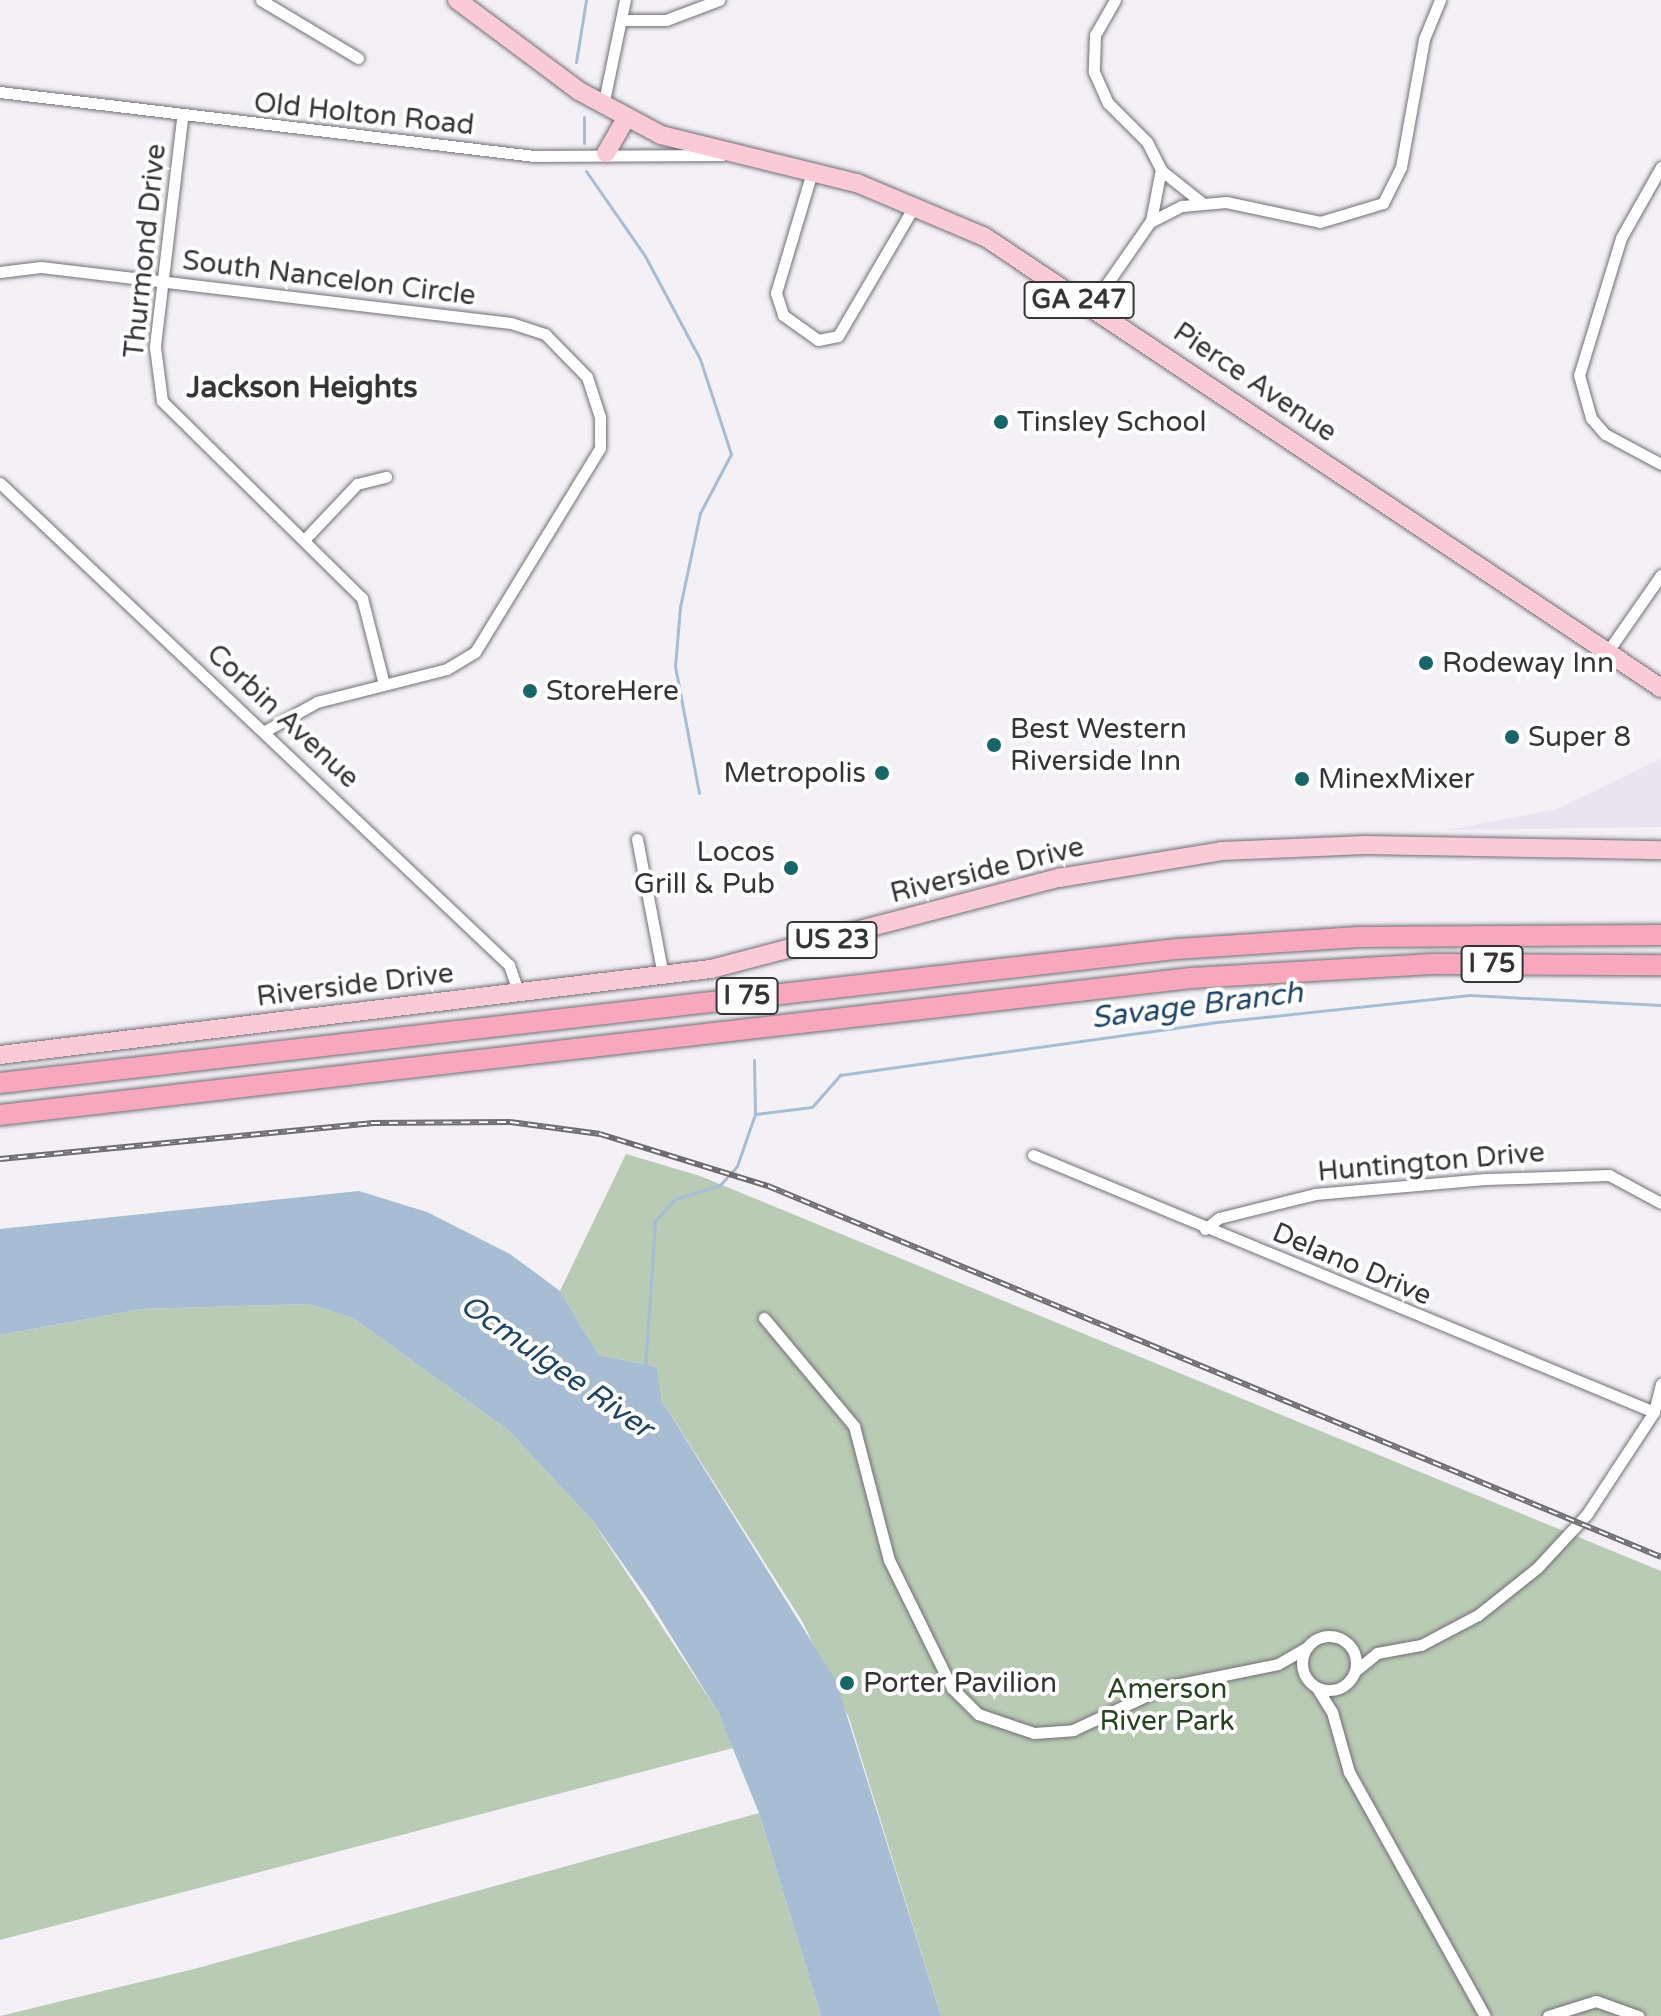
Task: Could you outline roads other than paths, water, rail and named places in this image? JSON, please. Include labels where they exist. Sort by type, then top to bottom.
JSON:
[{"type":"highway","name":"I 75","points":[[0,1083],[1177,949],[1359,937],[1661,933]]},
{"type":"highway","name":"I 75","points":[[0,1115],[1191,978],[1437,964],[1661,965]]},
{"type":"main road","name":"Pierce Avenue","points":[[457,0],[603,106],[626,119],[724,154],[812,172],[915,205],[985,237],[1661,688]]},
{"type":"main road","points":[[606,153],[626,119]]},
{"type":"main road","name":"Riverside Drive","points":[[0,1055],[519,994],[775,957],[1059,878],[1227,851],[1366,845],[1661,850]]},
{"type":"street","points":[[261,0],[358,58]]},
{"type":"street","points":[[603,106],[624,20],[625,0]]},
{"type":"street","points":[[624,20],[687,15],[719,0]]},
{"type":"street","points":[[1115,0],[1095,35],[1094,72],[1108,103],[1147,142],[1161,169],[1201,202],[1320,222],[1383,203],[1401,167],[1424,39],[1440,0]]},
{"type":"street","name":"Old Holton Road","points":[[0,92],[182,119],[534,156],[724,154]]},
{"type":"street","name":"Thurmond Drive","points":[[182,119],[155,347],[162,401],[362,598],[384,684]]},
{"type":"street","points":[[1661,167],[1615,252],[1579,375],[1591,418],[1605,434],[1661,464]]},
{"type":"street","points":[[1090,308],[1150,222],[1161,169]]},
{"type":"street","points":[[812,172],[776,293],[783,315],[818,340],[838,336],[915,205]]},
{"type":"street","points":[[1150,222],[1201,202]]},
{"type":"street","name":"South Nancelon Circle","points":[[0,272],[41,267],[511,323],[545,334],[587,377],[600,417],[600,448],[497,620],[465,661],[384,684]]},
{"type":"street","points":[[305,539],[357,484],[386,477]]},
{"type":"street","name":"Corbin Avenue","points":[[0,483],[509,965],[519,994]]},
{"type":"street","points":[[1608,651],[1661,575]]},
{"type":"street","points":[[265,731],[317,702],[384,684]]},
{"type":"street","points":[[637,839],[663,975]]},
{"type":"street","name":"Delano Drive","points":[[1033,1155],[1205,1229],[1658,1410]]},
{"type":"street","name":"Huntington Drive","points":[[1205,1229],[1219,1218],[1315,1194],[1485,1179],[1609,1175],[1661,1203]]},
{"type":"street","points":[[764,1318],[854,1426],[889,1560],[952,1688],[978,1714],[1034,1733],[1073,1730],[1195,1677],[1278,1664],[1325,1636],[1377,1653]]},
{"type":"street","points":[[1332,1712],[1355,1671],[1377,1653],[1455,1628],[1529,1576],[1587,1514],[1658,1410],[1661,1384]]},
{"type":"street","points":[[1345,1642],[1355,1671]]},
{"type":"street","points":[[1305,1677],[1307,1647]]},
{"type":"street","points":[[1278,1664],[1305,1677],[1317,1688],[1332,1712],[1349,1772],[1485,2016]]},
{"type":"street","points":[[1317,1688],[1344,1686]]},
{"type":"street","points":[[1548,2016],[1596,2001],[1638,2016]]},
{"type":"water","name":"Ocmulgee River","points":[[359,1191],[427,1212],[510,1254],[560,1291],[599,1355],[657,1367],[662,1401],[836,1681],[941,2016],[821,2016],[759,1813],[718,1712],[650,1602],[592,1520],[508,1430],[353,1318],[308,1304],[142,1309],[0,1335],[0,1229]]},
{"type":"waterway","points":[[576,62],[586,0]]},
{"type":"waterway","points":[[584,117],[584,143]]},
{"type":"waterway","points":[[586,171],[645,256],[700,359],[731,454],[700,513],[680,607],[675,666],[699,793]]},
{"type":"waterway","name":"Savage Branch","points":[[755,1114],[812,1107],[840,1075],[1208,1023],[1470,995],[1661,1005]]},
{"type":"waterway","points":[[645,1369],[655,1221],[675,1199],[720,1185],[737,1166],[755,1114],[754,1060]]},
{"type":"railway","points":[[0,1159],[371,1123],[510,1122],[600,1134],[768,1186],[1661,1557]]},
{"type":"place","name":"Tinsley School","points":[[1001,422]]},
{"type":"place","name":"Rodeway Inn","points":[[1426,663]]},
{"type":"place","name":"StoreHere","points":[[530,691]]},
{"type":"place","name":"Super 8","points":[[1512,737]]},
{"type":"place","name":"Best Western Riverside Inn","points":[[994,745]]},
{"type":"place","name":"Metropolis","points":[[882,773]]},
{"type":"place","name":"MinexMixer","points":[[1302,779]]},
{"type":"place","name":"Locos Grill & Pub","points":[[791,868]]},
{"type":"place","name":"Porter Pavilion","points":[[847,1683]]},
{"type":"district","name":"Jackson Heights","points":[[302,388]]},
{"type":"park label","name":"Amerson River Park","points":[[1167,1705]]}]
